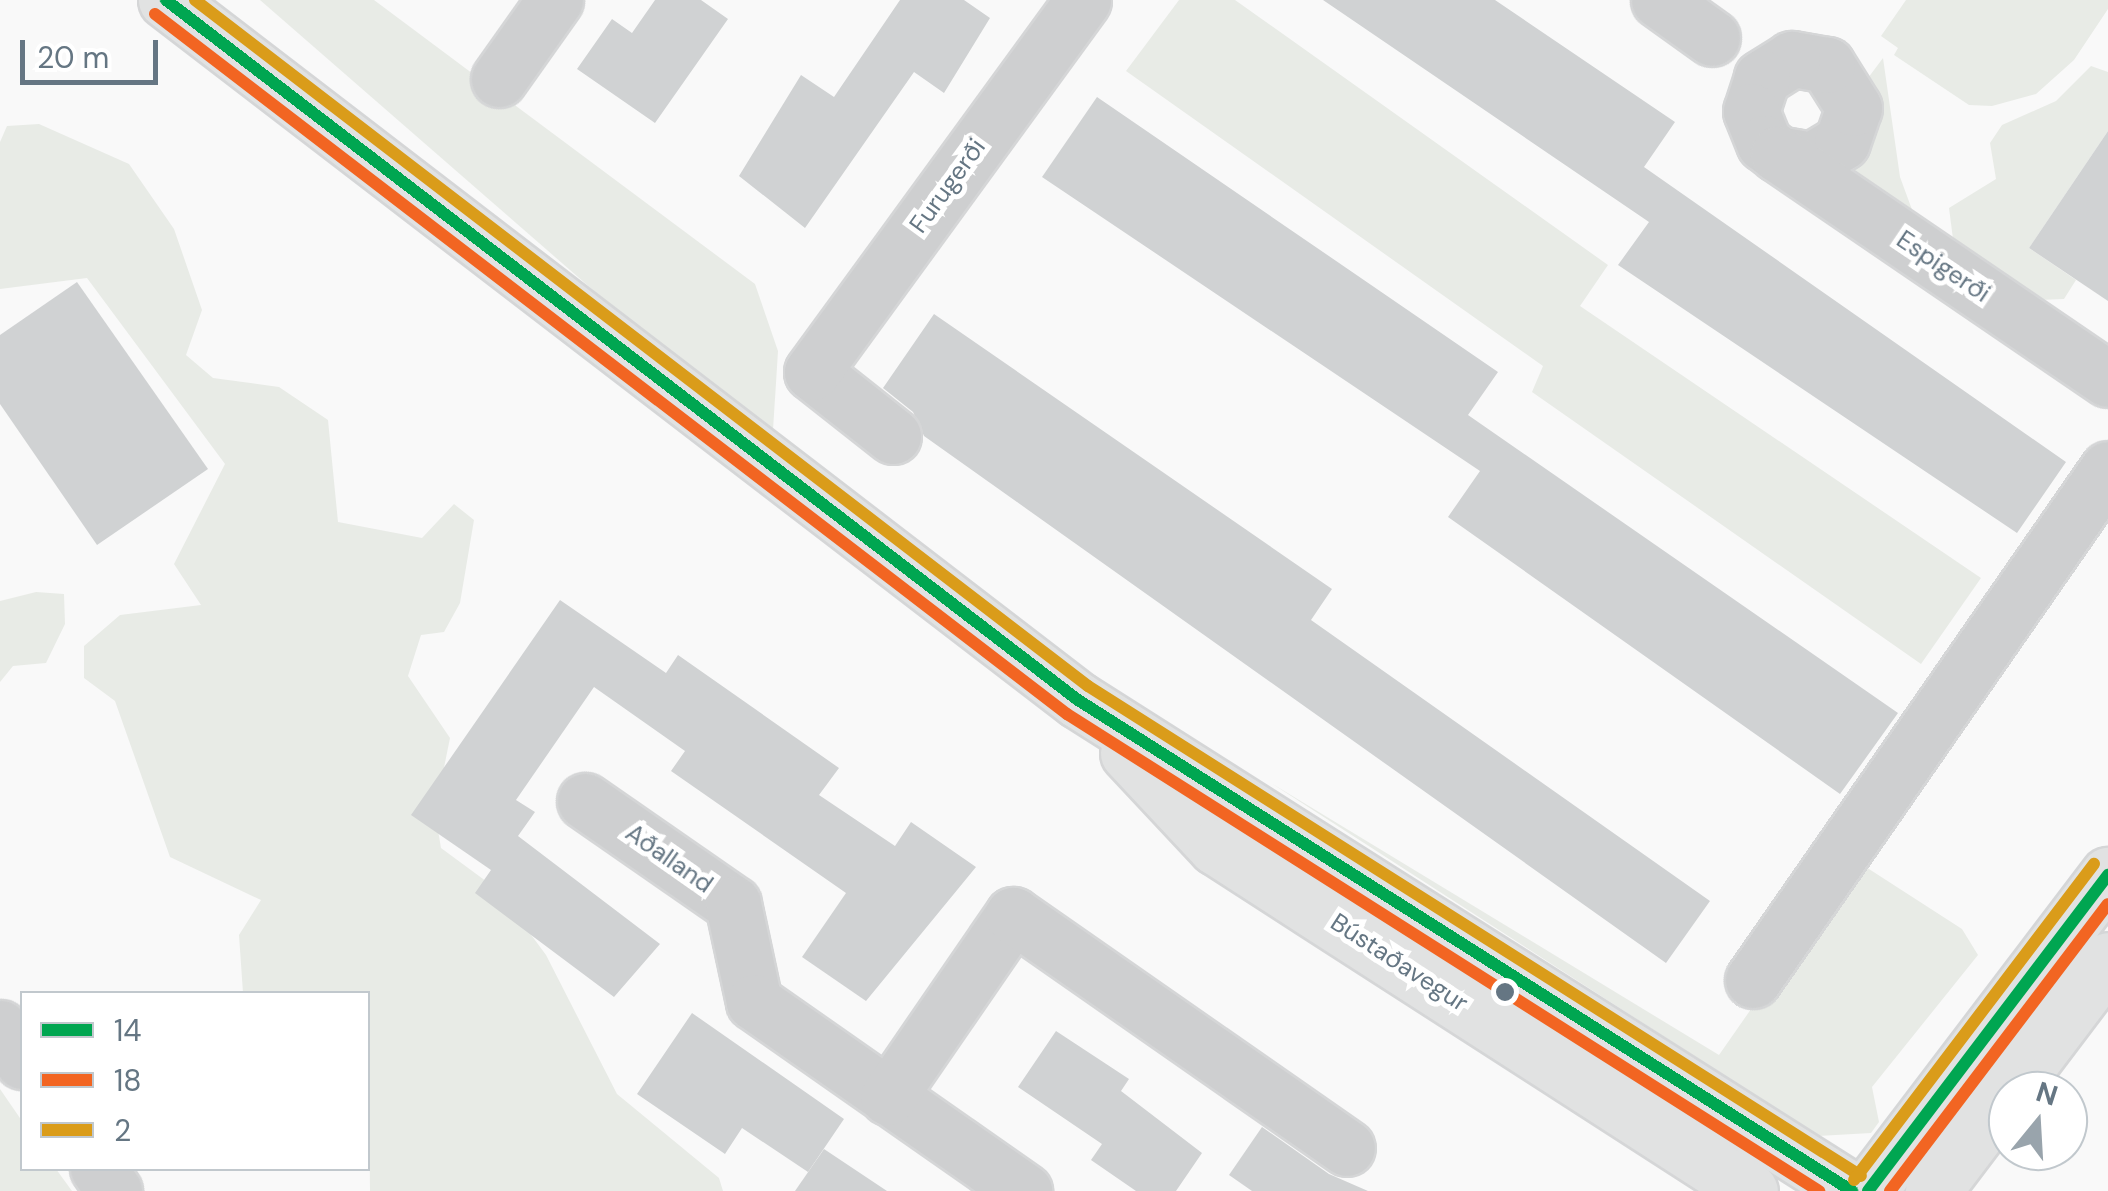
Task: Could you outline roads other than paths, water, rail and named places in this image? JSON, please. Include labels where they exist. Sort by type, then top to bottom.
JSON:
[{"type":"main road","name":"Bústaðavegur","points":[[166,0],[1078,700],[1852,1191]]},
{"type":"main road","name":"Bústaðavegur","points":[[1078,700],[1216,847],[1750,1191]]},
{"type":"main road","points":[[1868,1191],[2108,876]]},
{"type":"main road","points":[[2023,1071],[2108,960]]},
{"type":"main road","points":[[1934,1191],[1988,1118]]},
{"type":"street","points":[[499,79],[556,0]]},
{"type":"street","name":"Furugerði","points":[[893,436],[812,372],[1084,0]]},
{"type":"street","points":[[1660,0],[1712,38]]},
{"type":"street","name":"Espigerði","points":[[1778,154],[2108,379]]},
{"type":"street","points":[[1753,980],[2108,469]]},
{"type":"street","name":"Aðalland","points":[[585,801],[733,904],[754,1002],[1024,1191]]},
{"type":"street","points":[[888,1097],[1013,915],[1347,1148]]},
{"type":"street","points":[[0,1028],[20,1057]]}]
